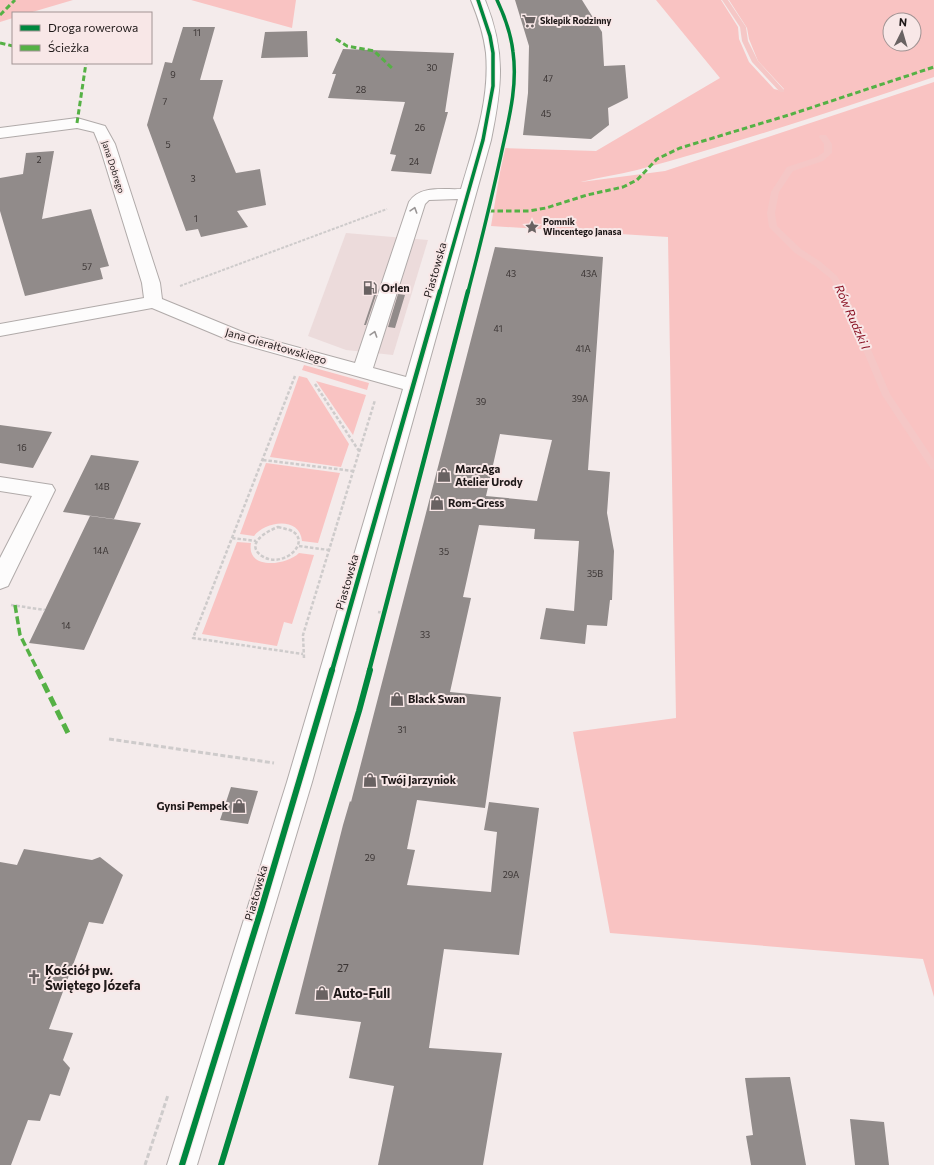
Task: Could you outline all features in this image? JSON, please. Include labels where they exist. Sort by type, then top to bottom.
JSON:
[{"type":"street","name":"Piastowska","points":[[182,1165],[228,1020],[348,617],[483,140],[494,86],[495,64],[489,27],[478,0]]},
{"type":"street","name":"Jana Dobrego","points":[[0,133],[76,123],[100,129],[107,144],[130,217],[150,283],[154,302]]},
{"type":"street","points":[[362,371],[417,202],[425,194],[468,194]]},
{"type":"street","points":[[0,330],[154,302]]},
{"type":"street","name":"Jana Gierałtowskiego","points":[[154,302],[238,337],[413,384]]},
{"type":"street","points":[[0,484],[45,490],[0,580]]},
{"type":"path","points":[[154,302],[171,289],[425,194]]},
{"type":"path","points":[[296,371],[193,638],[303,654]]},
{"type":"path","points":[[314,382],[359,451]]},
{"type":"path","points":[[262,460],[353,471]]},
{"type":"path","points":[[278,527],[288,528],[295,532],[299,539],[299,546],[287,557],[277,560],[267,559],[260,554],[256,548],[256,541],[261,534],[269,529],[278,527]]},
{"type":"path","points":[[232,538],[256,541]]},
{"type":"path","points":[[299,546],[329,550]]},
{"type":"path","points":[[7,604],[45,610]]},
{"type":"path","points":[[109,739],[257,760]]},
{"type":"shaded area","points":[[0,0],[73,0],[32,12],[12,12],[12,18],[0,22]]},
{"type":"shaded area","points":[[191,0],[296,0],[292,28]]},
{"type":"shaded area","points":[[656,0],[721,0],[738,27],[739,39],[749,62],[774,89],[782,91],[784,89],[758,61],[749,39],[747,28],[729,0],[934,0],[934,77],[712,149],[637,170],[581,182],[665,171],[934,82],[934,997],[923,959],[610,933],[573,732],[676,718],[668,237],[491,226],[504,148],[596,151],[720,78]]},
{"type":"shaded area","name":"Orlen","points":[[346,233],[428,240],[393,355],[346,350],[308,336]]},
{"type":"shaded area","points":[[304,365],[369,383],[367,390],[302,370]]},
{"type":"shaded area","points":[[299,376],[307,378],[349,444],[341,467],[270,457]]},
{"type":"shaded area","points":[[316,381],[366,395],[353,435]]},
{"type":"shaded area","points":[[266,463],[340,473],[318,543],[302,541],[300,533],[289,524],[273,524],[259,531],[254,536],[240,534]]},
{"type":"shaded area","points":[[237,542],[251,543],[251,552],[255,558],[268,563],[285,561],[299,553],[314,555],[292,624],[284,622],[277,646],[202,634]]},
{"type":"building","points":[[515,0],[582,0],[602,32],[604,66],[625,65],[628,98],[608,108],[609,125],[591,139],[523,135],[528,93],[529,46]]},
{"type":"building","points":[[183,27],[215,27],[200,80],[223,80],[213,118],[236,173],[260,169],[266,205],[237,211],[248,227],[201,237],[198,229],[186,231],[147,125],[165,62],[172,63]]},
{"type":"building","points":[[307,31],[308,57],[261,58],[265,32]]},
{"type":"building","points":[[343,49],[454,53],[445,112],[448,112],[431,174],[391,171],[396,155],[390,154],[405,102],[328,98],[336,74],[332,74]]},
{"type":"building","points":[[54,151],[42,219],[91,209],[109,266],[100,268],[103,279],[25,296],[0,211],[0,178],[23,174],[26,153]]},
{"type":"building","points":[[495,247],[603,257],[588,470],[610,472],[607,513],[614,551],[612,600],[610,600],[607,626],[587,625],[585,644],[540,639],[546,608],[574,611],[579,541],[534,539],[535,529],[479,525],[463,597],[471,598],[450,692],[501,697],[485,808],[417,800],[407,849],[415,850],[407,885],[491,892],[497,832],[484,830],[489,802],[539,808],[519,955],[444,949],[429,1048],[502,1053],[483,1165],[378,1165],[394,1086],[349,1078],[361,1022],[295,1014],[343,825],[350,801],[351,802]],"holes":[[[500,434],[552,440],[537,501],[486,496]]]},
{"type":"building","points":[[375,292],[377,292],[366,325],[364,325]]},
{"type":"building","points":[[398,294],[405,295],[395,328],[388,327]]},
{"type":"building","points":[[0,425],[52,432],[33,468],[0,463]]},
{"type":"building","points":[[91,455],[139,461],[114,519],[63,512]]},
{"type":"building","points":[[90,516],[141,523],[84,650],[29,643]]},
{"type":"building","name":"Gynsi Pempek","points":[[231,787],[258,791],[248,824],[220,820]]},
{"type":"building","name":"Kościół pw. Świętego Józefa","points":[[24,849],[92,860],[100,857],[123,875],[103,924],[89,922],[49,1029],[73,1033],[63,1060],[70,1068],[60,1096],[50,1094],[40,1121],[28,1120],[11,1165],[0,1165],[0,862],[17,865]]},
{"type":"building","points":[[790,1077],[806,1165],[751,1165],[746,1136],[753,1135],[745,1078]]},
{"type":"building","points":[[850,1119],[884,1122],[889,1165],[855,1165]]},
{"type":"waterway","name":"Rów Rudzki I","points":[[725,0],[743,27],[745,41],[755,62],[782,91]]},
{"type":"waterway","name":"Rów Rudzki I","points":[[823,137],[828,144],[828,153],[820,159],[790,169],[775,192],[771,213],[773,227],[798,251],[818,264],[834,278],[845,298],[886,395],[934,467]]},
{"type":"marked path","points":[[0,15],[15,0]]},
{"type":"marked path","points":[[336,39],[347,46],[374,51],[392,68]]},
{"type":"marked path","points":[[0,43],[12,46]]},
{"type":"marked path","points":[[77,123],[86,64]]},
{"type":"marked path","points":[[489,211],[529,211],[546,208],[587,195],[623,187],[637,180],[657,159],[680,148],[792,114],[934,67]]},
{"type":"marked path","points":[[15,605],[20,635],[68,733]]},
{"type":"cycle path","points":[[182,1165],[299,782],[483,140],[491,103],[494,69],[490,36],[478,0]]},
{"type":"cycle path","points":[[221,1165],[359,711],[489,211],[508,124],[514,70],[514,53],[511,35],[497,0]]},
{"type":"place","name":"Sklepik Rodzinny","points":[[529,21]]},
{"type":"place","name":"Pomnik Wincentego Janasa","points":[[532,227]]},
{"type":"place","name":"Orlen","points":[[370,288]]},
{"type":"place","name":"MarcAga Atelier Urody","points":[[444,475]]},
{"type":"place","name":"Rom-Gress","points":[[437,503]]},
{"type":"place","name":"Black Swan","points":[[397,699]]},
{"type":"place","name":"Twój Jarzyniok","points":[[370,780]]},
{"type":"place","name":"Gynsi Pempek","points":[[239,806]]},
{"type":"place","name":"Kościół pw. Świętego Józefa","points":[[34,977]]},
{"type":"place","name":"Auto-Full","points":[[322,993]]}]
